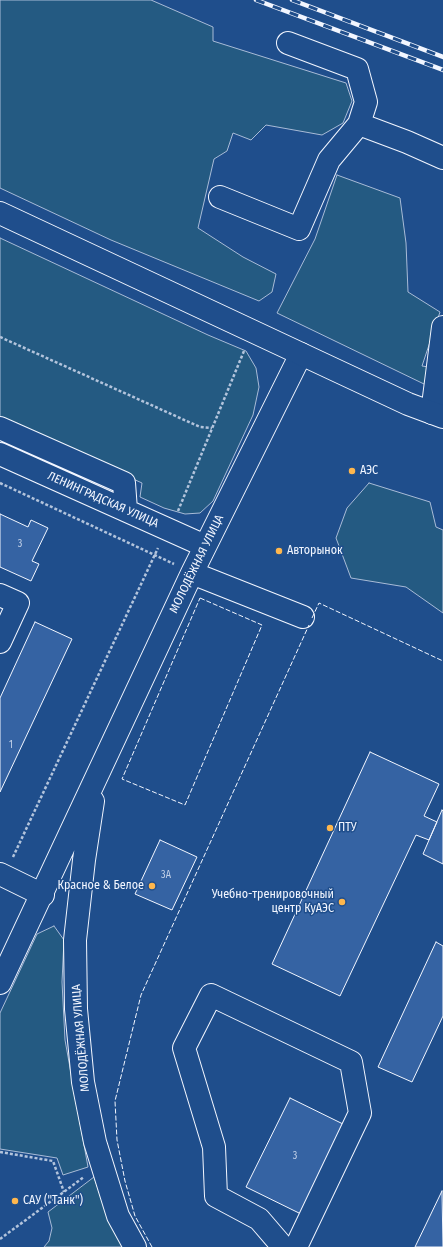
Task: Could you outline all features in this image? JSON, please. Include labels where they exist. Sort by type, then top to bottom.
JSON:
[{"type":"street","points":[[220,198],[299,229],[330,160],[360,124],[366,102],[357,68],[288,43]]},
{"type":"street","points":[[360,124],[443,158]]},
{"type":"street","points":[[0,213],[408,404],[438,415],[443,327]]},
{"type":"street","name":"МОЛОДЁЖНАЯ УЛИЦА","points":[[0,983],[43,895],[97,775],[192,573],[301,354]]},
{"type":"street","points":[[0,428],[124,483],[126,510]]},
{"type":"street","name":"ЛЕНИНГРАДСКАЯ УЛИЦА","points":[[0,454],[205,546]]},
{"type":"street","points":[[192,573],[303,617]]},
{"type":"street","points":[[0,595],[18,603],[0,642]]},
{"type":"street","name":"МОЛОДЁЖНАЯ УЛИЦА","points":[[97,775],[84,860],[75,940],[76,1009],[83,1082],[95,1142],[118,1216],[135,1247]]},
{"type":"street","points":[[2,875],[43,895]]},
{"type":"street","points":[[283,1247],[260,1219],[216,1196],[214,1147],[184,1048],[211,995],[351,1062],[360,1113],[296,1247]]},
{"type":"path","points":[[2,875],[161,540],[170,530],[252,332]]},
{"type":"path","points":[[0,337],[200,427],[212,428]]},
{"type":"path","points":[[0,483],[192,573]]},
{"type":"path","points":[[0,1152],[53,1161],[64,1192]]},
{"type":"path","points":[[0,1239],[102,1164]]},
{"type":"shaded area","points":[[0,0],[151,0],[213,27],[213,41],[346,83],[352,101],[343,123],[322,135],[266,125],[251,140],[233,133],[227,151],[214,159],[198,228],[243,257],[276,274],[272,292],[259,301],[111,240],[0,188]]},
{"type":"shaded area","points":[[337,175],[400,198],[406,243],[408,292],[440,312],[422,366],[443,369],[443,390],[424,384],[277,313],[315,239]]},
{"type":"shaded area","points":[[0,238],[208,335],[246,351],[256,368],[259,387],[253,415],[213,501],[200,513],[185,514],[164,508],[140,497],[142,483],[0,419]]},
{"type":"shaded area","points":[[369,483],[430,502],[436,527],[443,530],[443,613],[406,587],[351,578],[336,538],[347,508]]},
{"type":"shaded area","points":[[54,926],[64,940],[62,982],[65,1040],[88,1167],[63,1175],[57,1158],[0,1149],[0,1013],[37,934]]},
{"type":"shaded area","points":[[94,1177],[109,1221],[123,1247],[44,1247],[49,1241],[52,1228],[48,1212]]},
{"type":"building","points":[[0,514],[28,527],[31,520],[48,528],[32,561],[39,564],[31,581],[0,567]]},
{"type":"building","points":[[35,622],[72,639],[0,792],[0,698]]},
{"type":"building","name":"Учебно-тренировочный центр КуАЭС","points":[[370,752],[439,784],[424,816],[437,822],[429,840],[416,835],[340,996],[272,964]]},
{"type":"building","points":[[442,810],[443,811],[443,864],[423,854]]},
{"type":"building","points":[[160,840],[197,857],[172,910],[135,894]]},
{"type":"building","points":[[436,942],[443,946],[443,1016],[412,1082],[378,1067]]},
{"type":"building","points":[[290,1098],[345,1125],[301,1214],[246,1187]]},
{"type":"building","points":[[442,1191],[443,1247],[415,1247]]},
{"type":"railway","points":[[256,0],[443,70]]},
{"type":"railway","points":[[292,0],[443,57]]},
{"type":"fence","points":[[200,598],[262,625],[185,805],[122,779],[200,598]]},
{"type":"fence","points":[[312,618],[319,603],[443,661]]},
{"type":"fence","points":[[152,1247],[135,1216],[125,1181],[117,1140],[115,1101],[141,995],[309,625]]},
{"type":"place","name":"АЭС","points":[[352,471]]},
{"type":"place","name":"Авторынок","points":[[279,551]]},
{"type":"place","name":"ПТУ","points":[[330,828]]},
{"type":"place","name":"Красное & Белое","points":[[152,886]]},
{"type":"place","name":"Учебно-тренировочный центр КуАЭС","points":[[342,902]]},
{"type":"place","name":"САУ (\"Танк\")","points":[[15,1201]]}]
